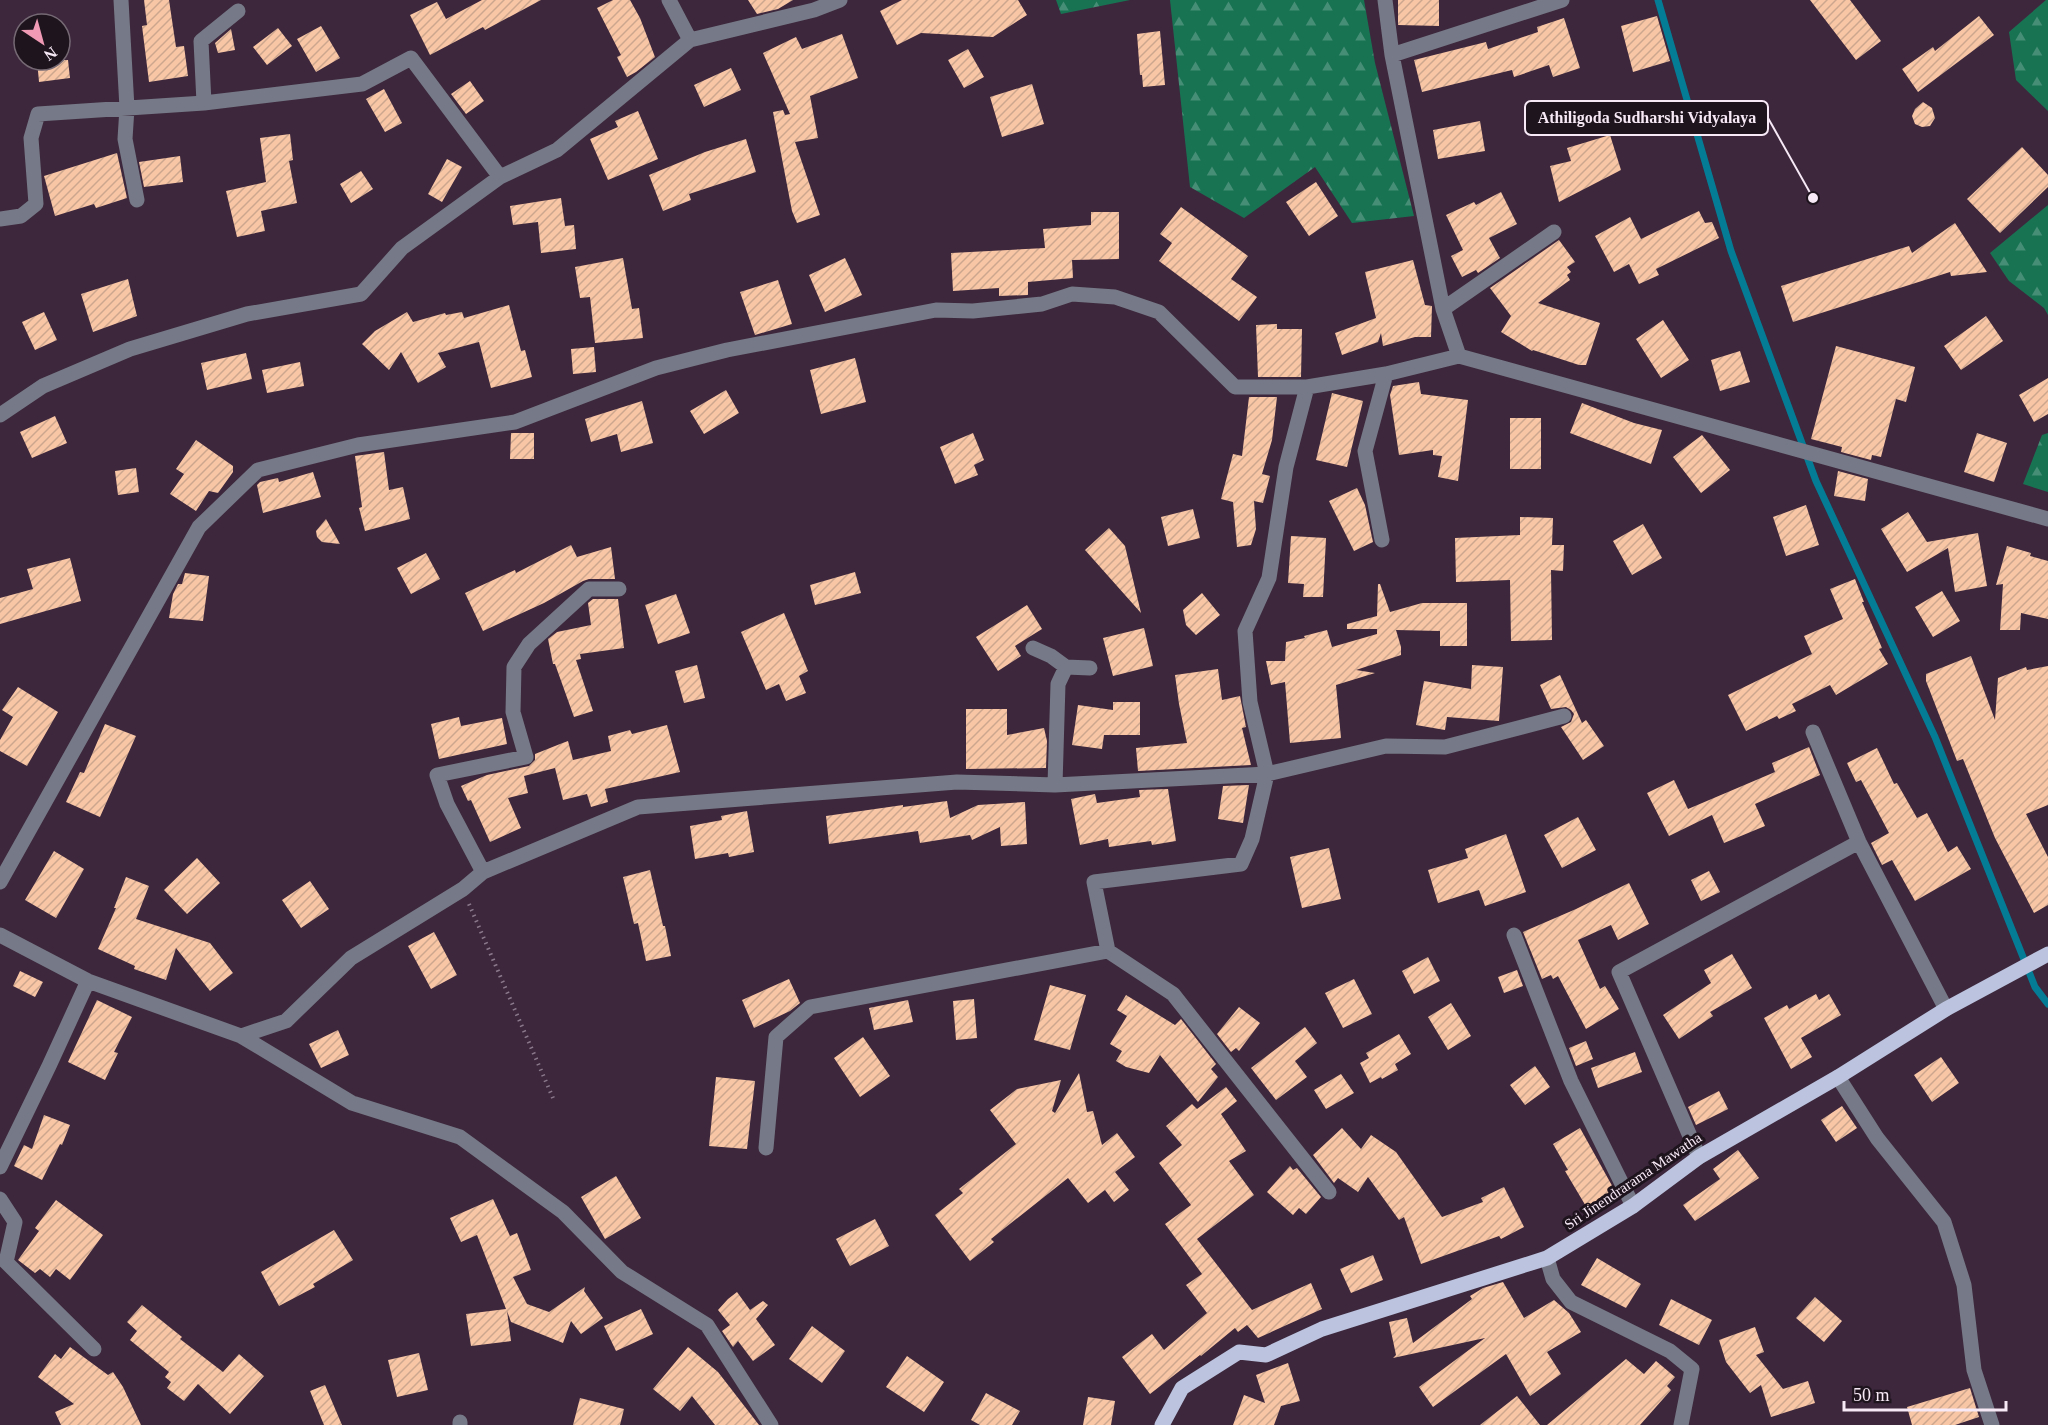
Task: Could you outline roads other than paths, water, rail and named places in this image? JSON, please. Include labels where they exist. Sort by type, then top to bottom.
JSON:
[{"type":"main road","name":"Sri Jinendrarama Mawatha","points":[[1162,1425],[1182,1388],[1239,1352],[1266,1354],[1322,1329],[1547,1258],[1633,1206],[1699,1157],[1838,1077],[1946,1009],[2043,957]]},
{"type":"street","points":[[121,0],[127,108],[125,138],[137,200]]},
{"type":"street","points":[[669,0],[690,40]]},
{"type":"street","points":[[0,415],[43,386],[130,349],[247,314],[361,294],[402,248],[500,177],[557,150],[690,40],[811,5],[840,0]]},
{"type":"street","points":[[1385,0],[1392,55],[1443,309],[1459,356]]},
{"type":"street","points":[[1392,55],[1562,0]]},
{"type":"street","points":[[204,103],[201,41],[238,11]]},
{"type":"street","points":[[0,219],[21,216],[36,204],[31,138],[38,114],[204,103],[362,84],[411,58],[500,177]]},
{"type":"street","points":[[1443,309],[1554,232]]},
{"type":"street","points":[[0,882],[199,527],[258,470],[358,445],[515,422],[656,368],[727,350],[936,310],[973,311],[1042,304],[1072,294],[1115,297],[1160,312],[1235,387],[1307,387],[1386,374],[1459,356],[2048,519]]},
{"type":"street","points":[[1382,540],[1365,451],[1386,374]]},
{"type":"street","points":[[1108,951],[1094,882],[1241,864],[1252,839],[1268,774],[1250,702],[1245,631],[1269,578],[1286,467],[1307,387]]},
{"type":"street","points":[[483,872],[447,804],[437,775],[526,757],[513,712],[514,667],[529,644],[589,589],[619,589]]},
{"type":"street","points":[[1033,648],[1051,656],[1066,667],[1090,668]]},
{"type":"street","points":[[1055,785],[1058,684],[1066,667]]},
{"type":"street","points":[[241,1036],[286,1022],[351,958],[463,889],[483,872],[638,807],[957,782],[1055,785],[1268,774],[1386,746],[1445,747],[1564,716]]},
{"type":"street","points":[[1813,732],[1859,842],[1946,1009]]},
{"type":"street","points":[[1699,1157],[1619,972],[1859,842]]},
{"type":"street","points":[[0,935],[88,981],[241,1036],[352,1103],[460,1137],[563,1212],[622,1272],[707,1325],[771,1425]]},
{"type":"street","points":[[1514,935],[1571,1081],[1633,1206]]},
{"type":"street","points":[[766,1149],[776,1037],[810,1007],[1108,951],[1173,994],[1329,1192]]},
{"type":"street","points":[[0,1167],[50,1066],[88,981]]},
{"type":"street","points":[[1838,1077],[1876,1138],[1944,1222],[1964,1284],[1974,1370],[1992,1425]]},
{"type":"street","points":[[0,1199],[15,1222],[6,1262],[94,1349]]},
{"type":"street","points":[[1547,1258],[1553,1279],[1571,1302],[1670,1351],[1692,1369],[1681,1425]]},
{"type":"waterway","points":[[1658,0],[1731,251],[1816,481],[1935,737],[2035,987],[2048,1004]]},
{"type":"place","name":"Athiligoda Sudharshi Vidyalaya","points":[[1813,198]]}]
